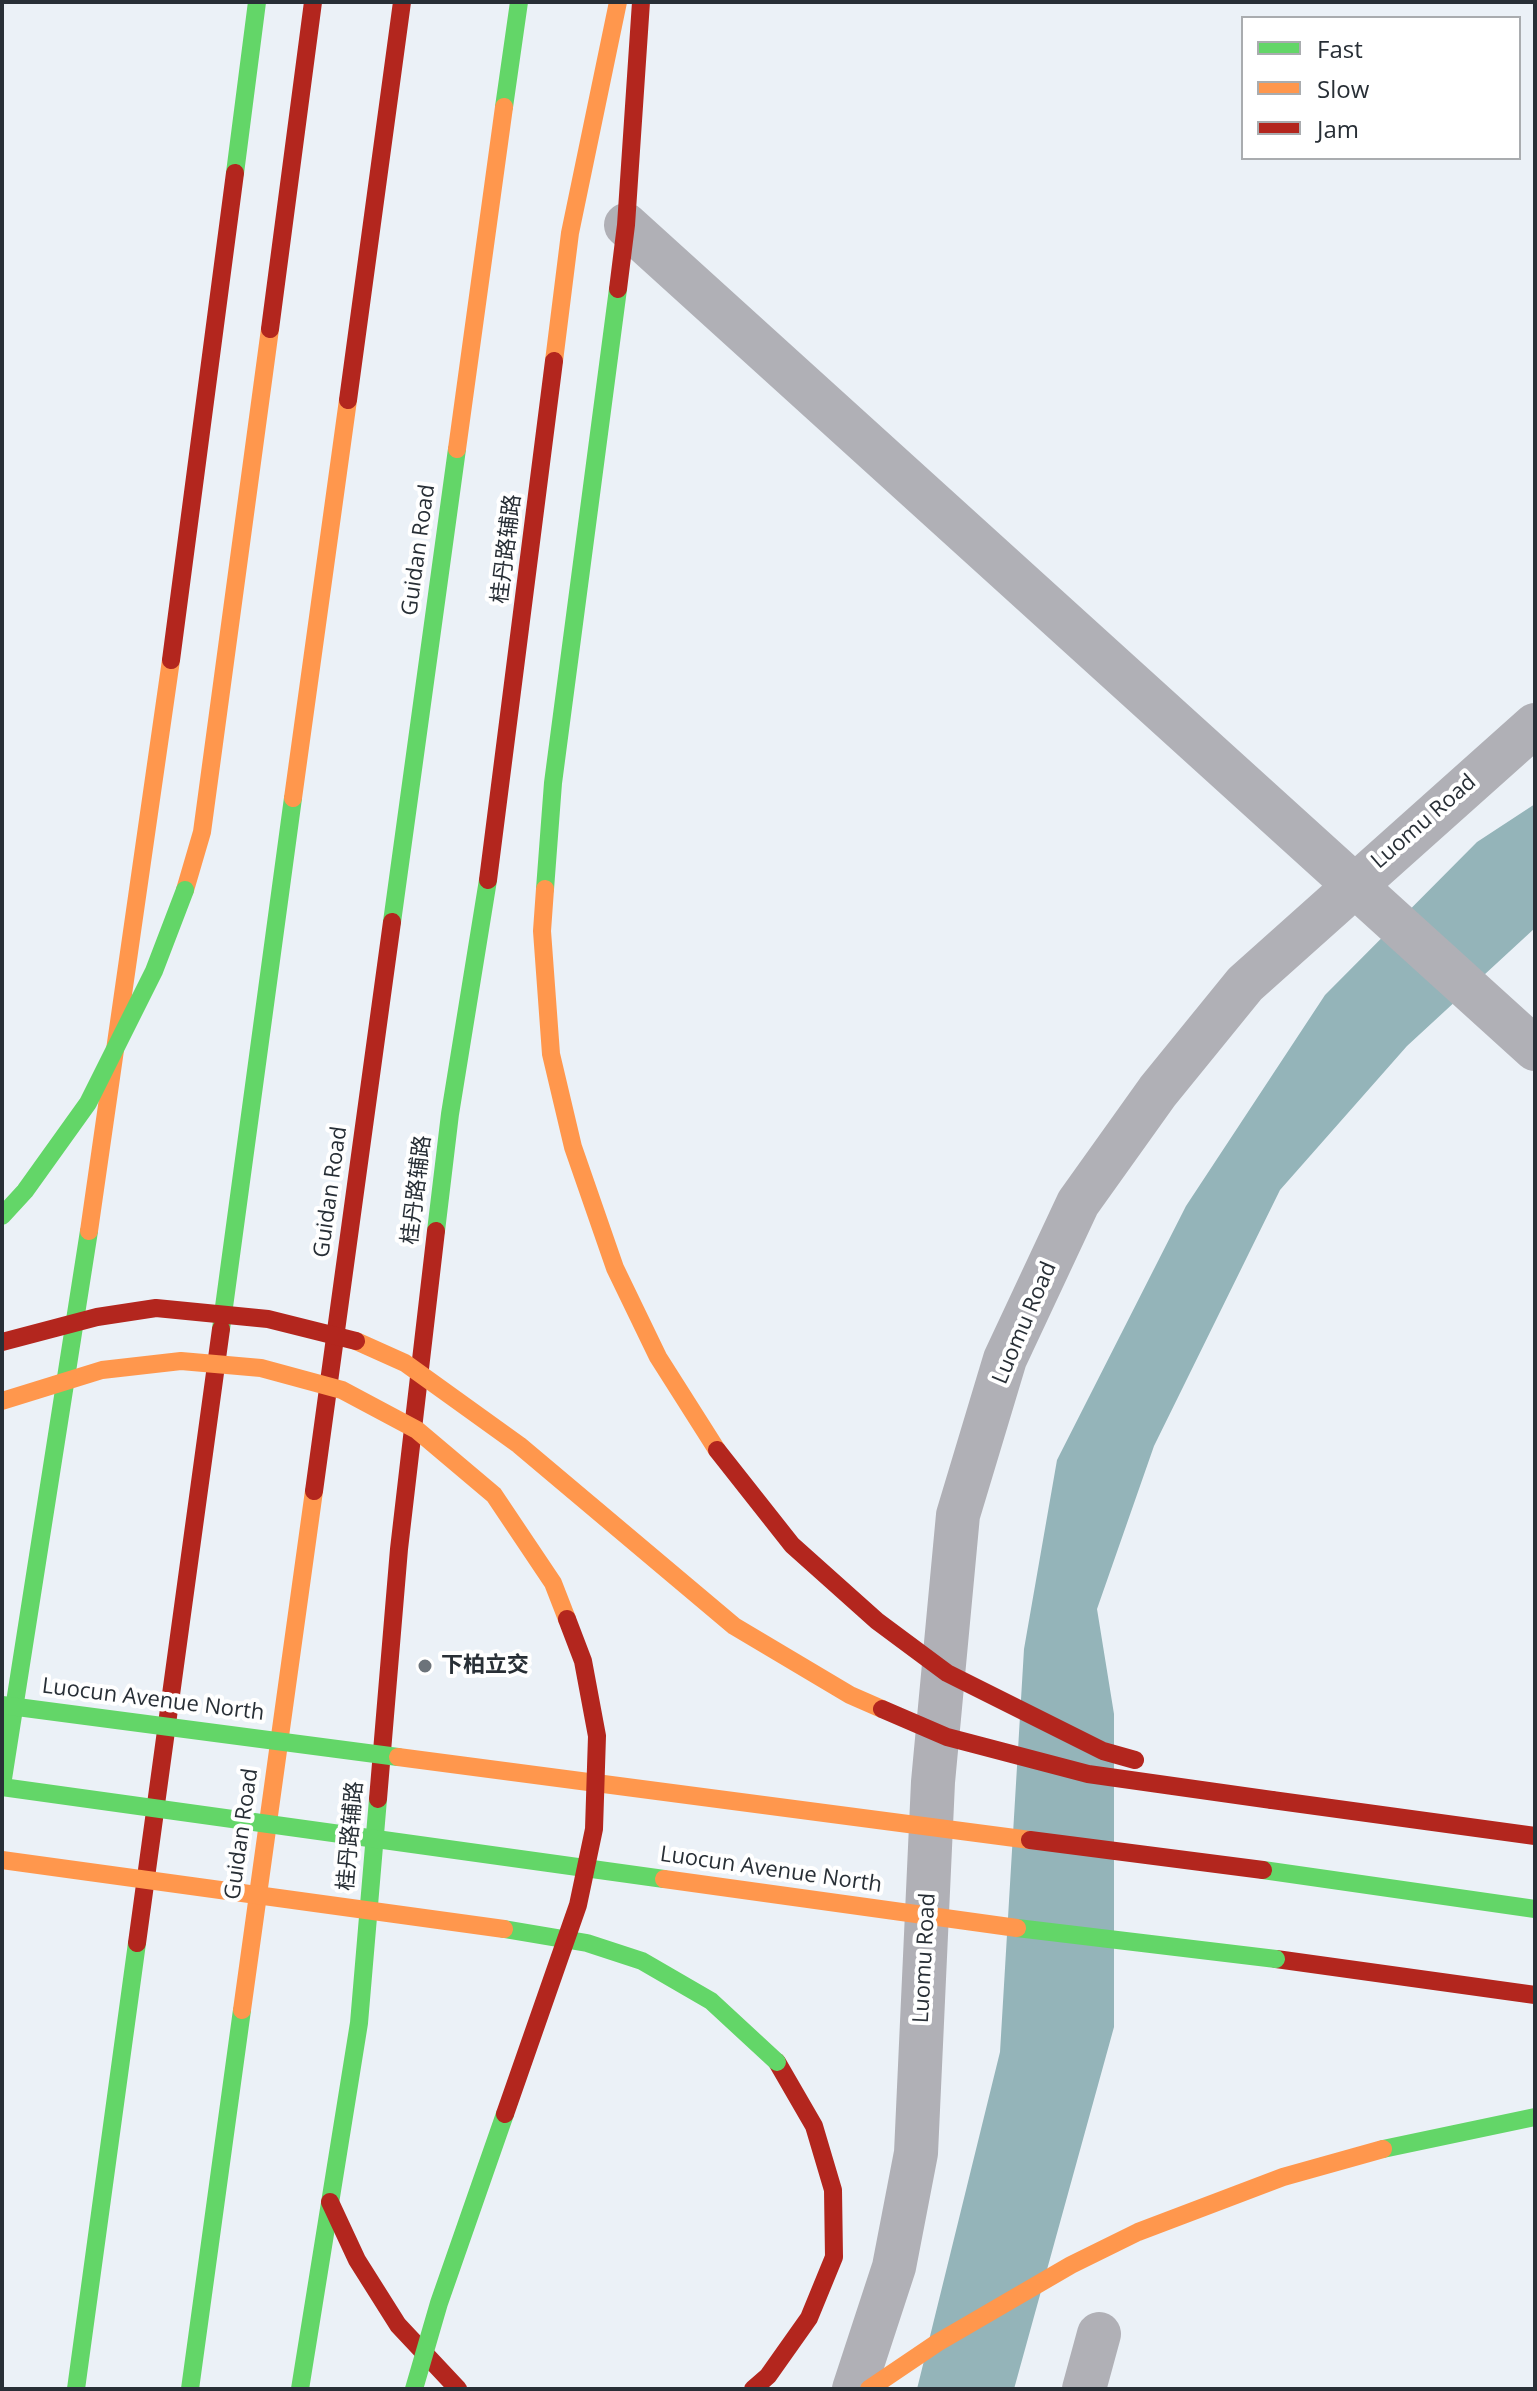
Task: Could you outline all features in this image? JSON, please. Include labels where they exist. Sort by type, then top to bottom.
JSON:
[{"type":"main road","points":[[2,1786],[102,1150],[193,503],[257,2]]},
{"type":"main road","points":[[2,1216],[25,1191],[88,1103],[154,971],[185,890],[202,832],[313,2]]},
{"type":"main road","points":[[76,2389],[402,2]]},
{"type":"main road","name":"Guidan Road","points":[[190,2389],[519,2]]},
{"type":"main road","name":"桂丹路辅路","points":[[300,2389],[359,2023],[399,1549],[450,1114],[495,836],[570,233],[618,2]]},
{"type":"main road","points":[[641,2],[626,225],[553,783],[542,931],[551,1054],[573,1147],[615,1268],[658,1357],[730,1468],[792,1545],[877,1621],[947,1673],[1103,1751],[1272,1800]]},
{"type":"main road","points":[[2,1342],[97,1317],[156,1308],[268,1319],[356,1341],[405,1363],[519,1445],[734,1626],[850,1695],[947,1737],[1088,1774],[1535,1836]]},
{"type":"main road","points":[[2,1401],[102,1370],[181,1361],[261,1368],[342,1390],[417,1430],[494,1495],[553,1583],[583,1661],[597,1736],[594,1829],[578,1905],[439,2303],[414,2389]]},
{"type":"main road","name":"Luocun Avenue North","points":[[2,1705],[1263,1870],[1535,1909]]},
{"type":"main road","name":"Luocun Avenue North","points":[[2,1786],[1023,1929],[1276,1959],[1535,1995]]},
{"type":"main road","points":[[2,1860],[480,1925],[587,1943],[642,1961],[711,2001],[777,2062],[814,2126],[833,2190],[834,2257],[809,2318],[768,2376],[753,2389]]},
{"type":"main road","points":[[869,2389],[937,2343],[1071,2265],[1138,2232],[1283,2177],[1417,2139],[1535,2117]]},
{"type":"main road","points":[[330,2202],[357,2260],[398,2325],[458,2389]]},
{"type":"street","points":[[626,225],[1534,1047]]},
{"type":"street","name":"Luomu Road","points":[[854,2389],[894,2267],[916,2153],[933,1782],[958,1515],[1005,1359],[1078,1203],[1158,1091],[1245,984],[1352,885],[1535,725]]},
{"type":"street","points":[[1084,2389],[1099,2334]]},
{"type":"water","points":[[1535,804],[1535,928],[1407,1046],[1280,1190],[1154,1446],[1097,1609],[1114,1714],[1114,2027],[1014,2389],[917,2389],[1000,2052],[1024,1649],[1057,1460],[1186,1206],[1325,995],[1477,842]]},
{"type":"traffic: fast","points":[[235,173],[257,2]]},
{"type":"traffic: fast","points":[[504,107],[519,2]]},
{"type":"traffic: fast","points":[[545,889],[553,783],[618,289]]},
{"type":"traffic: fast","points":[[392,922],[457,449]]},
{"type":"traffic: fast","points":[[221,1329],[293,798]]},
{"type":"traffic: fast","points":[[436,1231],[450,1114],[488,880]]},
{"type":"traffic: fast","points":[[2,1216],[25,1191],[88,1103],[154,971],[185,890]]},
{"type":"traffic: fast","points":[[2,1785],[89,1231]]},
{"type":"traffic: fast","points":[[2,1705],[398,1757]]},
{"type":"traffic: fast","points":[[2,1787],[664,1879]]},
{"type":"traffic: fast","points":[[300,2389],[359,2023],[378,1799]]},
{"type":"traffic: fast","points":[[1263,1870],[1535,1909]]},
{"type":"traffic: fast","points":[[1017,1928],[1276,1959]]},
{"type":"traffic: fast","points":[[504,1929],[587,1943],[642,1961],[711,2001],[777,2062]]},
{"type":"traffic: fast","points":[[76,2389],[137,1943]]},
{"type":"traffic: fast","points":[[190,2389],[242,2010]]},
{"type":"traffic: fast","points":[[414,2389],[439,2303],[505,2114]]},
{"type":"traffic: fast","points":[[1383,2149],[1535,2117]]},
{"type":"traffic: slow","points":[[554,361],[570,233],[618,2]]},
{"type":"traffic: slow","points":[[457,449],[504,107]]},
{"type":"traffic: slow","points":[[185,890],[202,832],[270,329]]},
{"type":"traffic: slow","points":[[293,798],[348,400]]},
{"type":"traffic: slow","points":[[89,1231],[171,660]]},
{"type":"traffic: slow","points":[[545,889],[542,931],[551,1054],[573,1147],[615,1268],[658,1357],[717,1450]]},
{"type":"traffic: slow","points":[[356,1341],[405,1363],[519,1445],[734,1626],[850,1695],[882,1709]]},
{"type":"traffic: slow","points":[[2,1401],[102,1370],[181,1361],[261,1368],[342,1390],[417,1430],[494,1495],[553,1583],[567,1619]]},
{"type":"traffic: slow","points":[[242,2010],[314,1491]]},
{"type":"traffic: slow","points":[[398,1757],[1030,1840]]},
{"type":"traffic: slow","points":[[2,1860],[504,1929]]},
{"type":"traffic: slow","points":[[664,1879],[1017,1928]]},
{"type":"traffic: slow","points":[[869,2389],[937,2343],[1071,2265],[1138,2232],[1283,2177],[1383,2149]]},
{"type":"traffic: jam","points":[[270,329],[313,2]]},
{"type":"traffic: jam","points":[[348,400],[402,2]]},
{"type":"traffic: jam","points":[[618,289],[626,225],[641,2]]},
{"type":"traffic: jam","points":[[171,660],[235,173]]},
{"type":"traffic: jam","points":[[488,880],[554,361]]},
{"type":"traffic: jam","points":[[314,1491],[392,922]]},
{"type":"traffic: jam","points":[[378,1799],[399,1549],[436,1231]]},
{"type":"traffic: jam","points":[[2,1342],[97,1317],[156,1308],[268,1319],[356,1341]]},
{"type":"traffic: jam","points":[[137,1943],[221,1329]]},
{"type":"traffic: jam","points":[[717,1450],[792,1545],[877,1621],[947,1673],[1103,1751],[1135,1760]]},
{"type":"traffic: jam","points":[[505,2114],[578,1905],[594,1829],[597,1736],[583,1661],[567,1619]]},
{"type":"traffic: jam","points":[[882,1709],[947,1737],[1088,1774],[1272,1800]]},
{"type":"traffic: jam","points":[[1272,1800],[1535,1836]]},
{"type":"traffic: jam","points":[[1030,1840],[1263,1870]]},
{"type":"traffic: jam","points":[[1276,1959],[1535,1995]]},
{"type":"traffic: jam","points":[[753,2389],[768,2376],[809,2318],[834,2257],[833,2190],[814,2126],[777,2062]]},
{"type":"traffic: jam","points":[[330,2202],[357,2260],[398,2325],[458,2389]]},
{"type":"place","name":"下柏立交","points":[[425,1666]]}]
